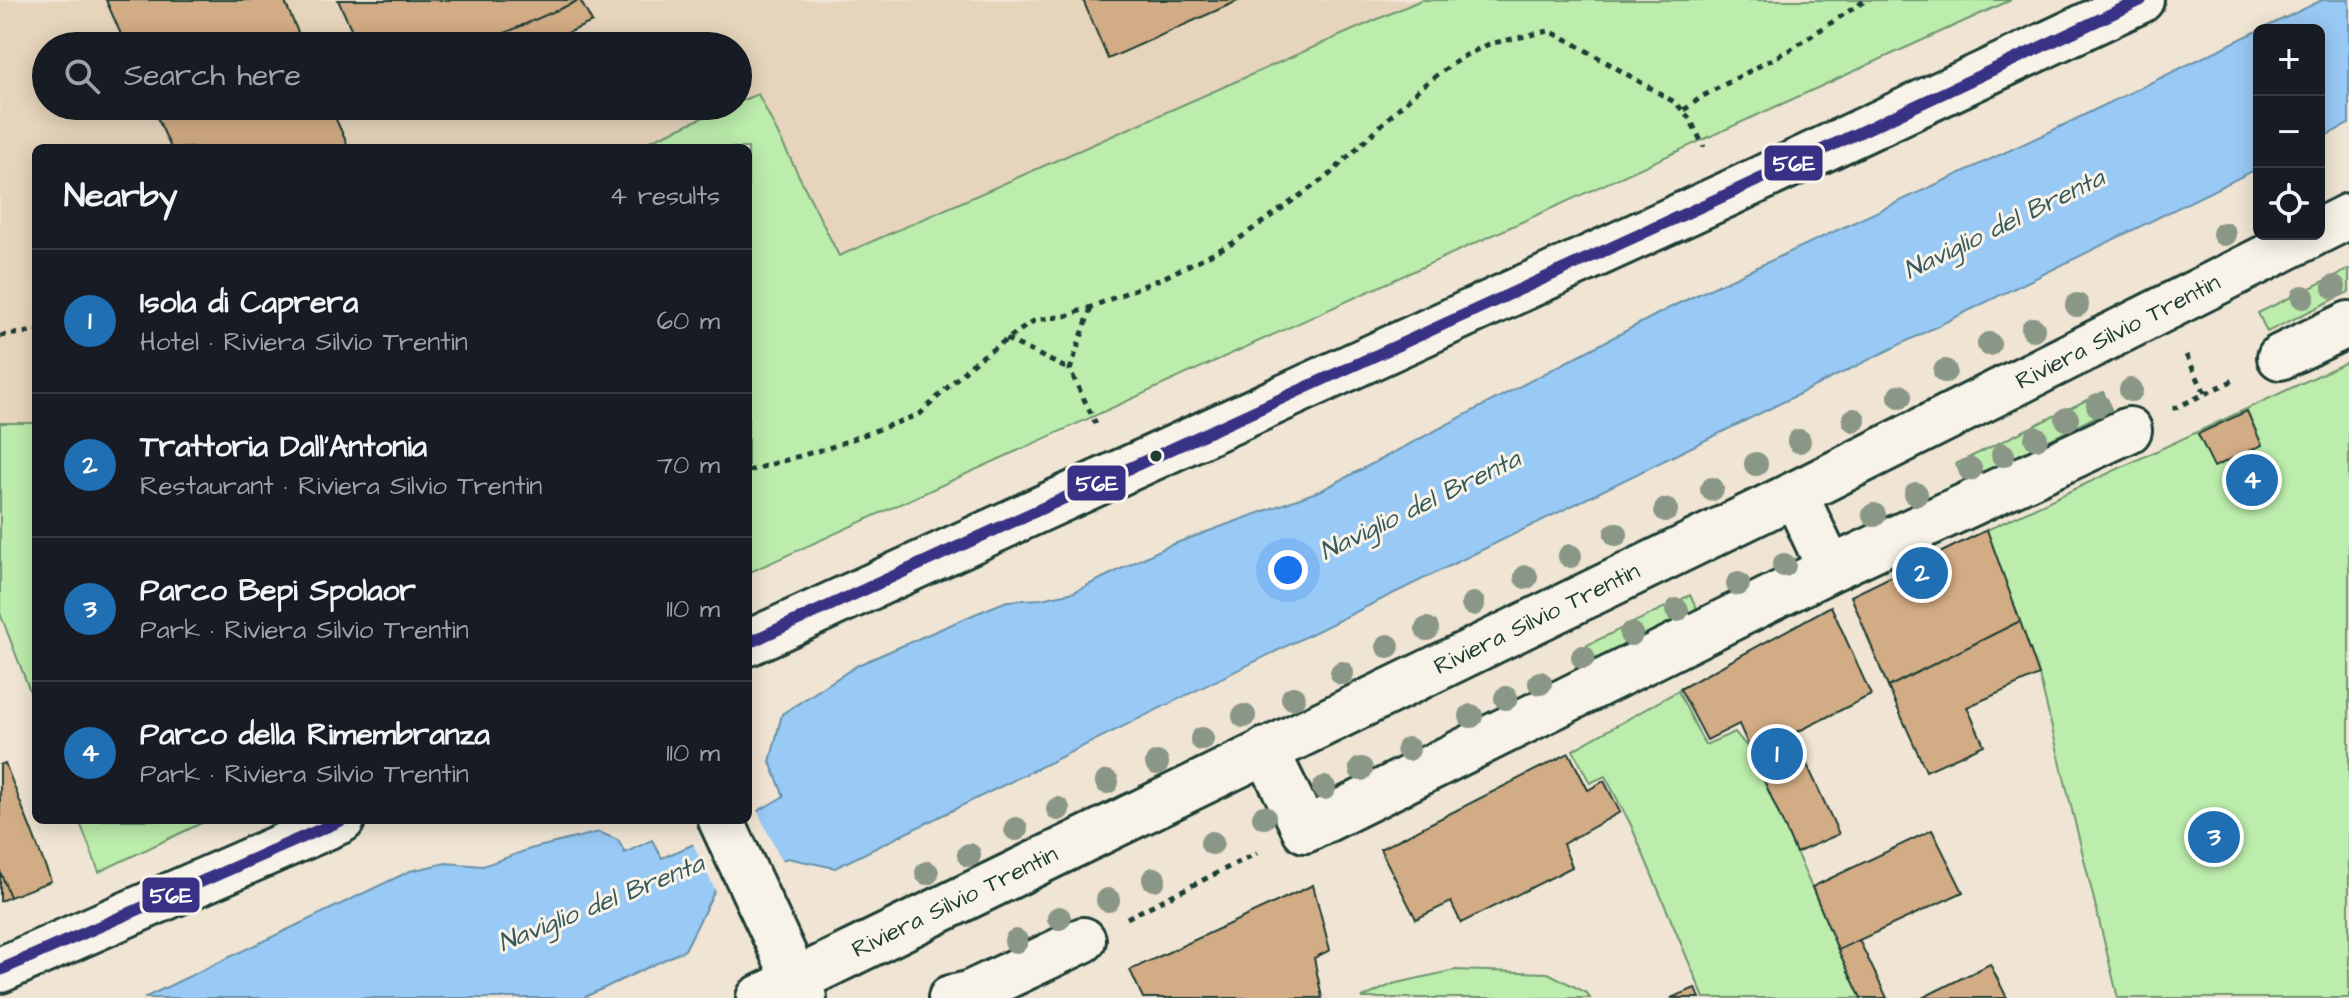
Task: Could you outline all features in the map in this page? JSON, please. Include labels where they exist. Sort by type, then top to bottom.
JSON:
[{"type":"street","points":[[752,641],[1726,195],[2141,0]]},
{"type":"street","points":[[2325,228],[2349,216]]},
{"type":"street","name":"Riviera Silvio Trentin","points":[[786,992],[1266,750],[1795,494],[2301,240]]},
{"type":"street","points":[[2280,357],[2349,324]]},
{"type":"street","points":[[1266,750],[1305,830],[1830,569],[2129,430]]},
{"type":"street","points":[[1795,494],[1830,569]]},
{"type":"street","points":[[0,970],[333,824]]},
{"type":"street","points":[[723,824],[750,882],[786,992]]},
{"type":"street","points":[[951,998],[969,994],[1083,940]]},
{"type":"path","points":[[1684,110],[1703,96],[1802,43],[1866,0]]},
{"type":"path","points":[[752,470],[831,447],[920,414],[973,363],[1035,320],[1066,316],[1091,307],[1165,277],[1233,243],[1329,175],[1421,87],[1462,57],[1489,44],[1549,31],[1684,110],[1726,195]]},
{"type":"path","points":[[1070,370],[1091,307]]},
{"type":"path","points":[[0,336],[32,332]]},
{"type":"path","points":[[1006,339],[1070,370],[1118,473]]},
{"type":"path","points":[[2129,430],[2280,357]]},
{"type":"path","points":[[2189,360],[2205,393]]},
{"type":"path","points":[[1083,940],[1305,830]]},
{"type":"shaded area","points":[[0,0],[1421,0],[839,256],[759,94],[752,97],[752,32],[32,32],[32,120],[697,120],[643,144],[32,144],[32,424],[0,423]]},
{"type":"green space","points":[[1421,0],[2011,0],[752,571],[752,144],[643,144],[697,120],[752,120],[752,96],[758,94],[839,256]]},
{"type":"green space","points":[[2349,269],[2349,292],[2267,332],[2258,313]]},
{"type":"green space","points":[[2349,361],[2349,998],[2118,998],[2039,675],[1987,530]]},
{"type":"green space","points":[[2103,392],[2111,409],[1965,482],[1956,464]]},
{"type":"green space","points":[[0,423],[32,423],[32,697],[0,613]]},
{"type":"green space","points":[[1690,595],[1699,612],[1583,670],[1575,651]]},
{"type":"green space","points":[[1678,691],[1705,745],[1735,732],[1752,753],[1861,998],[1704,998],[1630,823],[1605,776],[1590,783],[1573,750]]},
{"type":"green space","points":[[81,824],[200,824],[99,872]]},
{"type":"green space","points":[[1455,970],[1548,973],[1587,993],[1590,998],[1362,998],[1393,984]]},
{"type":"water","points":[[2322,0],[2349,0],[2349,124],[2325,136],[2325,24],[2272,24]]},
{"type":"water","name":"Naviglio del Brenta","points":[[2253,33],[2253,171],[835,868],[787,858],[715,890],[685,950],[583,998],[144,998],[410,871],[446,863],[483,866],[530,849],[599,832],[618,840],[625,853],[652,840],[662,858],[733,824],[752,824],[752,814],[784,796],[770,762],[782,714],[858,665],[1007,601],[1041,599],[1074,592],[1168,546],[1322,490],[1675,305],[2047,133]]},
{"type":"pier","points":[[756,808],[783,864],[717,894],[692,842],[726,824],[752,824],[752,810]]},
{"type":"building","points":[[106,0],[284,0],[298,32],[120,32]]},
{"type":"building","points":[[338,0],[580,0],[507,32],[353,32]]},
{"type":"building","points":[[580,0],[592,22],[570,32],[507,32]]},
{"type":"building","points":[[1083,0],[1240,0],[1108,59]]},
{"type":"building","points":[[158,120],[336,120],[347,144],[169,144]]},
{"type":"building","points":[[2247,411],[2262,445],[2214,467],[2198,434]]},
{"type":"building","points":[[1987,530],[2020,621],[1888,687],[1851,596]]},
{"type":"building","points":[[1831,606],[1871,695],[1793,734],[1839,834],[1796,853],[1739,724],[1707,740],[1680,689]]},
{"type":"building","points":[[2020,621],[2039,675],[1967,707],[1984,745],[1926,771],[1888,687]]},
{"type":"building","points":[[1569,753],[1588,790],[1604,781],[1620,812],[1563,844],[1572,867],[1461,923],[1451,902],[1416,919],[1380,849]]},
{"type":"building","points":[[5,763],[51,881],[10,897],[0,871],[0,765]]},
{"type":"building","points":[[1932,830],[1963,892],[1838,950],[1812,887]]},
{"type":"building","points":[[0,871],[10,897],[0,901]]},
{"type":"building","points":[[1313,885],[1330,950],[1314,958],[1322,998],[1143,998],[1130,970]]},
{"type":"building","points":[[1859,940],[1887,998],[1861,998],[1838,950]]},
{"type":"building","points":[[1990,964],[2007,998],[1922,998]]},
{"type":"building","points":[[1695,988],[1700,998],[1671,998]]},
{"type":"transit line","name":"56E","points":[[752,641],[1726,195],[2141,0]]},
{"type":"transit line","name":"56E","points":[[0,970],[333,824]]},
{"type":"place","name":"Parco della Rimembranza","points":[[2252,480]]},
{"type":"place","name":"Trattoria Dall'Antonia","points":[[1922,573]]},
{"type":"place","name":"Isola di Caprera","points":[[1777,754]]},
{"type":"place","name":"Parco Bepi Spolaor","points":[[2214,837]]}]
